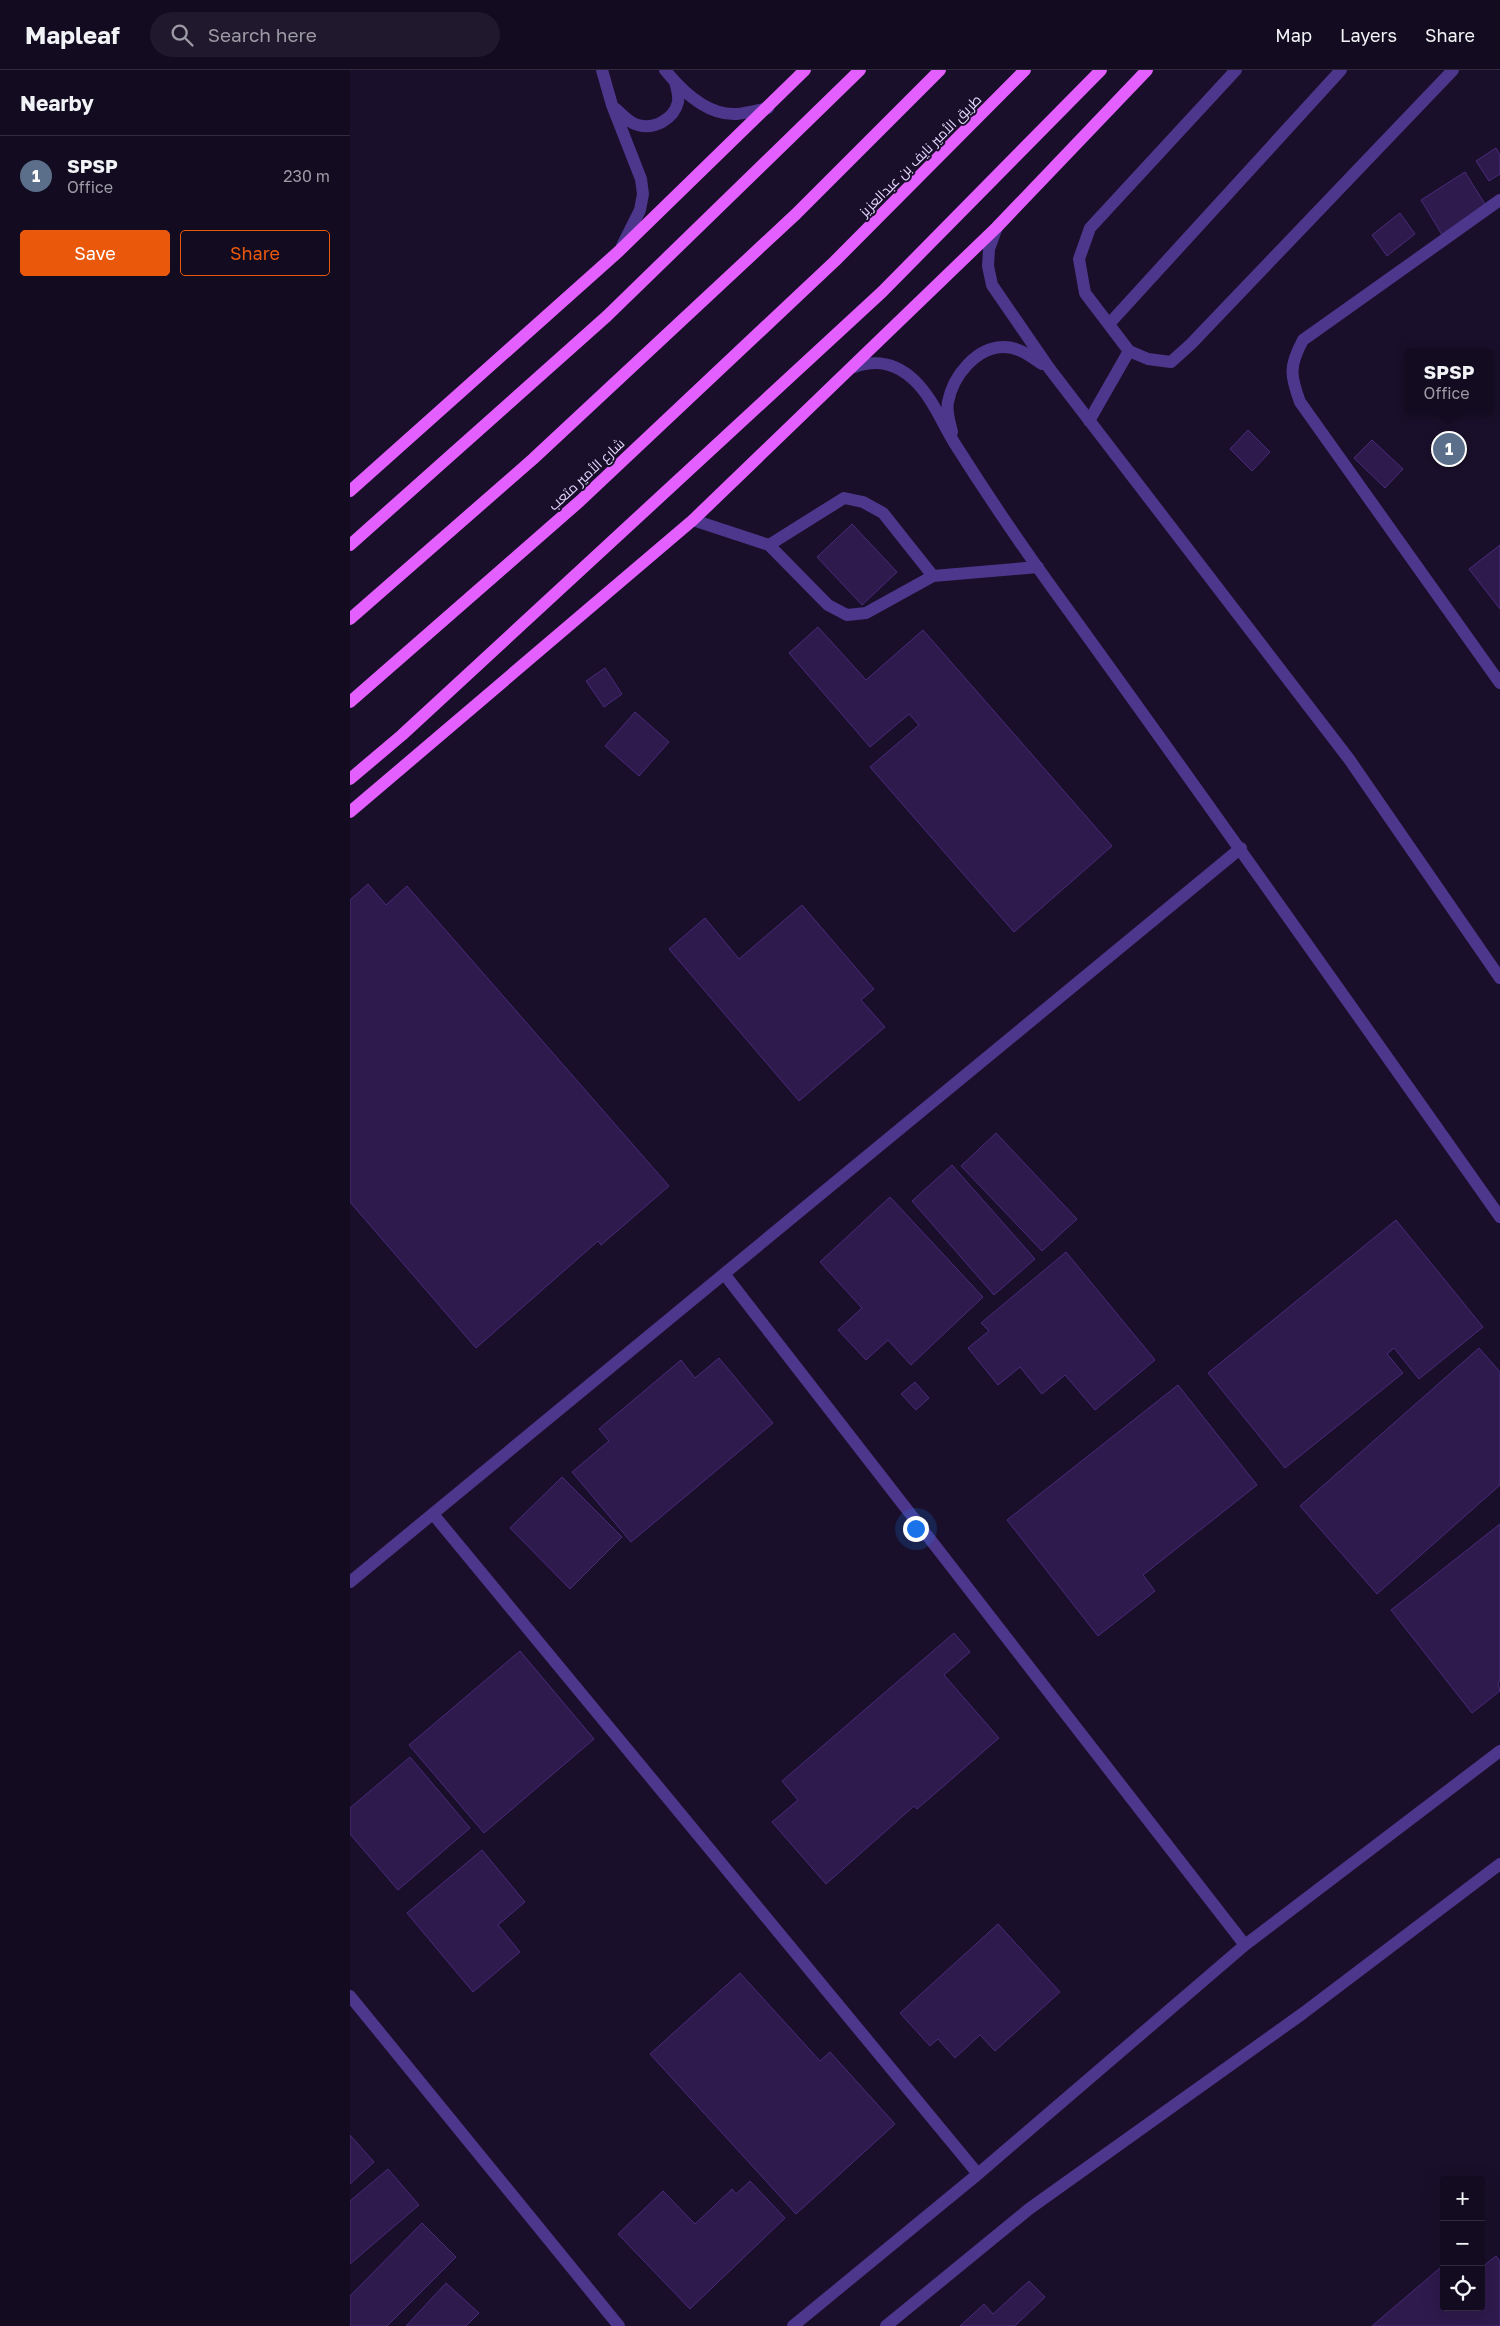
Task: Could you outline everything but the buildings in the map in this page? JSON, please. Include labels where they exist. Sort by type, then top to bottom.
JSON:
[{"type":"main road","points":[[350,491],[618,252],[805,70]]},
{"type":"main road","points":[[350,545],[607,316],[860,70]]},
{"type":"main road","points":[[350,619],[533,459],[796,214],[940,70]]},
{"type":"main road","name":"طريق الأمير نايف بن عبدالعزيز","points":[[835,261],[1025,70]]},
{"type":"main road","points":[[350,779],[402,735],[882,292],[1101,70]]},
{"type":"main road","points":[[350,812],[693,520],[854,367],[997,227],[1147,70]]},
{"type":"main road","name":"شارع الأمير متعب","points":[[350,702],[580,501],[835,261]]},
{"type":"street","points":[[602,70],[612,106],[642,178],[643,194],[634,225],[618,252]]},
{"type":"street","points":[[665,70],[695,101],[713,109],[735,114],[768,108]]},
{"type":"street","points":[[1236,70],[1090,228],[1079,259],[1085,293],[1129,351],[1148,359],[1171,362],[1453,70]]},
{"type":"street","points":[[1109,324],[1342,70]]},
{"type":"street","points":[[612,106],[631,122],[639,126],[648,127],[661,123],[668,118],[678,102],[675,82]]},
{"type":"street","points":[[1500,200],[1302,340],[1292,359],[1293,383],[1300,402],[1500,682]]},
{"type":"street","points":[[997,227],[989,249],[988,266],[992,285],[1048,368],[1349,758],[1500,978]]},
{"type":"street","points":[[956,444],[949,421],[948,403],[962,370],[974,358],[989,350],[1004,347],[1020,350],[1048,368]]},
{"type":"street","points":[[1089,421],[1129,351]]},
{"type":"street","points":[[854,367],[868,362],[897,366],[924,391],[956,444],[1038,567],[1240,848],[1500,1217]]},
{"type":"street","points":[[769,545],[844,498],[863,502],[883,513],[933,576]]},
{"type":"street","points":[[693,520],[769,545],[828,605],[847,615],[866,613],[933,576],[1038,567]]},
{"type":"street","points":[[350,1582],[725,1275],[1240,848]]},
{"type":"street","points":[[725,1275],[1244,1945]]},
{"type":"street","points":[[433,1514],[978,2174]]},
{"type":"street","points":[[793,2326],[978,2174],[1244,1945],[1500,1751]]},
{"type":"street","points":[[886,2326],[1029,2209],[1302,2014],[1500,1864]]},
{"type":"street","points":[[350,1996],[619,2326]]},
{"type":"place","name":"SPSP","points":[[1449,449]]}]
